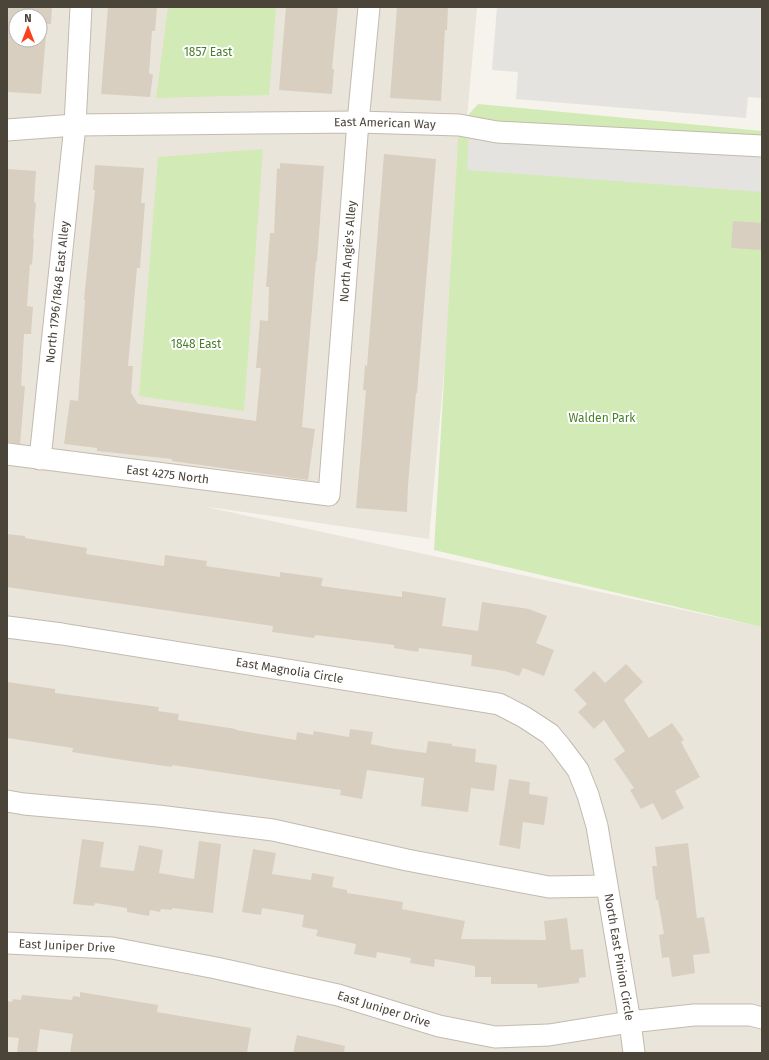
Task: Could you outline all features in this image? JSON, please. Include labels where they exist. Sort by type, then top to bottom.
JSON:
[{"type":"street","name":"North 1796/1848 East Alley","points":[[40,459],[75,125],[81,7]]},
{"type":"street","name":"North Angie's Alley","points":[[329,495],[358,122],[369,7]]},
{"type":"street","name":"East American Way","points":[[7,130],[75,125],[358,122],[459,125],[497,132],[762,146]]},
{"type":"street","name":"East 4275 North","points":[[7,454],[329,495]]},
{"type":"street","name":"East Magnolia Circle","points":[[7,627],[70,635],[498,704],[524,717],[550,734],[578,770],[588,795],[597,826],[603,861]]},
{"type":"street","points":[[7,800],[24,804],[158,816],[273,830],[407,860],[549,887],[606,886]]},
{"type":"street","name":"North East Pinion Circle","points":[[603,861],[634,1053]]},
{"type":"street","name":"East Juniper Drive","points":[[7,943],[112,948],[216,968],[338,995],[439,1026],[495,1037],[549,1035],[630,1022],[694,1015],[751,1015],[762,1018]]},
{"type":"shaded area","points":[[7,7],[477,7],[429,539],[202,506],[762,627],[762,1053],[7,1053]]},
{"type":"shaded area","points":[[497,7],[762,7],[762,98],[748,97],[746,118],[516,99],[518,72],[492,70]]},
{"type":"shaded area","points":[[469,127],[762,145],[762,192],[467,170]]},
{"type":"green space","name":"1857 East","points":[[168,7],[276,7],[269,95],[156,98]]},
{"type":"green space","name":"Walden Park","points":[[478,104],[762,131],[762,627],[434,550],[459,125]]},
{"type":"green space","name":"1848 East","points":[[263,149],[244,411],[139,396],[158,157]]},
{"type":"building","points":[[7,7],[52,7],[51,24],[48,24],[48,8],[8,8],[8,48],[45,48],[41,94],[7,92]]},
{"type":"building","points":[[108,7],[157,7],[155,31],[152,31],[149,74],[153,74],[150,97],[101,94]]},
{"type":"building","points":[[286,7],[338,7],[332,69],[334,69],[332,94],[279,90]]},
{"type":"building","points":[[397,7],[448,7],[447,30],[445,30],[441,101],[390,98]]},
{"type":"building","points":[[384,154],[436,159],[408,485],[407,512],[356,508],[366,390],[363,390],[365,365],[367,366]]},
{"type":"building","points":[[280,163],[324,166],[302,427],[315,429],[308,480],[172,461],[172,459],[97,451],[97,448],[64,444],[70,400],[78,401],[84,300],[95,190],[93,190],[95,165],[144,168],[141,203],[145,203],[140,268],[137,268],[128,366],[133,366],[131,393],[138,404],[256,421],[261,368],[256,368],[260,320],[268,321],[269,287],[266,287],[270,233],[274,233],[277,168],[280,169]]},
{"type":"building","points":[[7,169],[36,171],[34,239],[32,265],[30,264],[27,306],[33,307],[31,334],[24,334],[21,386],[25,386],[20,444],[7,442]]},
{"type":"building","points":[[733,221],[762,223],[762,250],[731,248]]},
{"type":"building","points":[[7,534],[87,548],[86,554],[164,566],[165,555],[207,561],[206,566],[280,577],[280,572],[323,578],[321,586],[402,597],[402,591],[446,598],[442,626],[478,631],[482,602],[529,609],[547,616],[536,643],[554,650],[544,676],[523,668],[519,676],[505,671],[471,666],[472,655],[419,648],[418,652],[394,648],[394,645],[315,635],[314,638],[272,632],[273,626],[7,587]]},
{"type":"building","points":[[626,664],[643,682],[624,700],[649,738],[672,723],[684,740],[681,742],[700,777],[675,791],[684,808],[662,820],[653,803],[641,809],[630,790],[634,788],[614,759],[625,751],[604,720],[594,729],[578,712],[587,704],[574,690],[594,671],[605,683]]},
{"type":"building","points":[[7,682],[55,689],[55,693],[159,707],[158,711],[179,714],[178,720],[296,740],[297,732],[313,735],[314,731],[349,737],[350,729],[373,732],[371,744],[390,748],[426,753],[428,741],[476,749],[475,762],[497,765],[494,791],[471,788],[468,812],[421,806],[424,778],[367,770],[362,799],[340,795],[341,790],[72,752],[73,748],[7,738]]},
{"type":"building","points":[[509,779],[530,782],[529,794],[548,797],[544,825],[523,822],[520,849],[499,845]]},
{"type":"building","points":[[82,839],[104,842],[100,867],[134,871],[139,845],[163,850],[159,873],[194,879],[199,841],[221,844],[213,913],[172,908],[172,910],[161,909],[160,912],[150,910],[149,916],[127,912],[127,908],[95,903],[94,906],[73,904]]},
{"type":"building","points":[[688,843],[697,918],[704,917],[710,953],[693,955],[695,973],[672,977],[669,957],[662,958],[659,935],[664,934],[658,900],[656,900],[652,866],[657,866],[655,847]]},
{"type":"building","points":[[253,849],[276,853],[272,874],[311,880],[312,873],[334,877],[332,887],[347,890],[347,893],[403,902],[402,909],[465,921],[461,939],[546,940],[544,921],[567,918],[571,950],[583,949],[586,977],[579,978],[579,983],[538,988],[537,984],[491,984],[491,977],[475,977],[475,966],[435,959],[434,967],[410,963],[411,958],[377,952],[376,958],[354,954],[356,944],[316,936],[318,930],[302,927],[304,915],[262,908],[261,915],[242,912]]},
{"type":"building","points":[[80,992],[158,1005],[157,1012],[251,1028],[247,1053],[70,1053],[73,1034],[40,1029],[37,1053],[17,1053],[19,1038],[7,1037],[7,1001],[12,1002],[13,999],[21,1000],[22,995],[72,1000],[73,996],[80,997]]},
{"type":"building","points":[[297,1035],[345,1046],[344,1053],[293,1053]]}]
